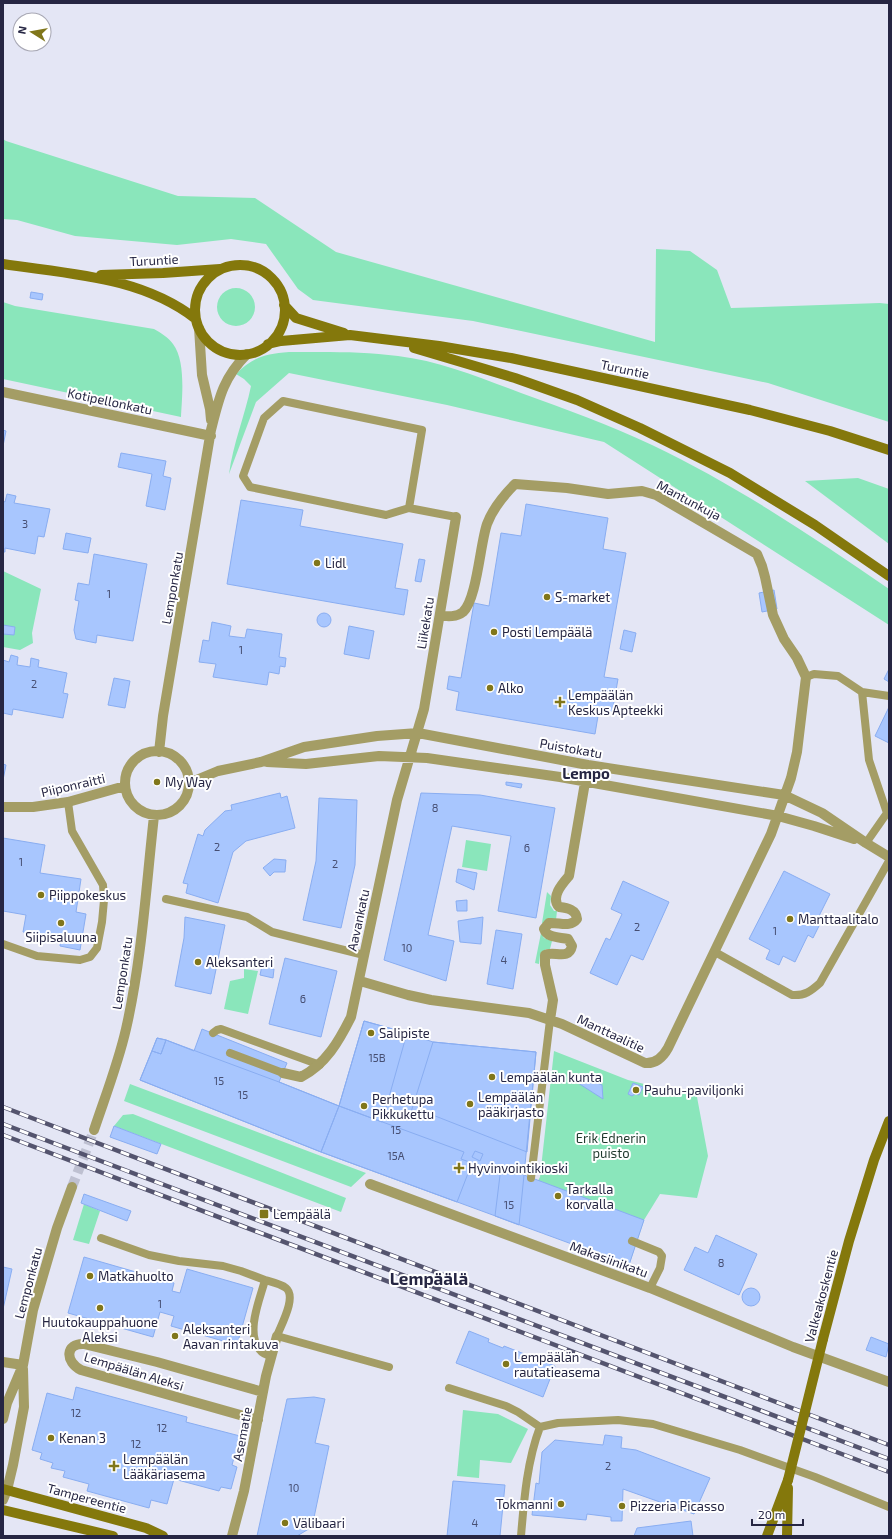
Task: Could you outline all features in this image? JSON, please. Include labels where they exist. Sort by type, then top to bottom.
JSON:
[{"type":"main road","name":"Turuntie","points":[[3,264],[89,276],[124,284],[178,306],[197,323]]},
{"type":"main road","points":[[235,265],[250,266],[264,271],[275,282],[282,295],[284,305],[282,324],[277,335],[268,344],[247,354],[234,354],[223,351],[210,344],[197,323],[195,304],[199,290],[208,278],[220,269],[235,265]]},
{"type":"main road","name":"Turuntie","points":[[89,276],[220,269]]},
{"type":"main road","name":"Turuntie","points":[[284,305],[296,318],[350,335],[511,358],[668,391],[750,410],[830,431],[889,450]]},
{"type":"main road","name":"Turuntie","points":[[268,344],[282,341],[350,335]]},
{"type":"main road","points":[[383,339],[515,378],[577,400],[640,428],[730,473],[815,525],[889,576]]},
{"type":"main road","name":"Valkeakoskentie","points":[[767,1536],[788,1480],[849,1240],[874,1160],[889,1121]]},
{"type":"main road","name":"Valkeakoskentie","points":[[787,1536],[788,1480]]},
{"type":"main road","name":"Tampereentie","points":[[4,1493],[146,1528],[163,1536]]},
{"type":"main road","points":[[3,1510],[113,1536]]},
{"type":"street","name":"Lemponkatu","points":[[197,323],[202,375],[210,409],[211,433]]},
{"type":"street","name":"Lemponkatu","points":[[159,752],[163,716],[211,433],[222,389],[226,380],[236,365],[247,354]]},
{"type":"street","name":"Kotipellonkatu","points":[[3,392],[211,433]]},
{"type":"street","name":"Mantunkuja","points":[[440,615],[449,617],[463,612],[472,597],[487,524],[494,508],[515,484],[567,488],[608,494],[642,491],[656,495],[757,554],[765,577],[773,615],[784,639],[797,658],[806,677]]},
{"type":"street","name":"Liikekatu","points":[[418,733],[424,709],[456,517]]},
{"type":"street","points":[[784,795],[791,778],[797,752],[806,677]]},
{"type":"street","name":"Aavankatu","points":[[283,1073],[301,1077],[320,1065],[343,1033],[351,1017],[360,981],[364,955],[397,800],[409,757],[418,733]]},
{"type":"street","name":"Puistokatu","points":[[189,783],[218,771],[261,762],[304,747],[377,736],[418,733],[588,765],[784,795],[822,813],[889,857]]},
{"type":"street","points":[[159,752],[168,753],[183,765],[187,773],[189,783],[187,793],[182,803],[174,810],[165,814],[154,816],[145,814],[137,809],[126,794],[125,786],[126,775],[130,765],[138,757],[148,753],[159,752]]},
{"type":"street","name":"Puistokatu","points":[[261,762],[306,764],[379,756],[427,758],[510,769],[778,816],[866,843]]},
{"type":"street","points":[[550,1020],[553,1000],[545,965],[545,955],[548,953],[558,955],[567,954],[572,946],[568,939],[548,935],[544,929],[546,925],[550,923],[568,924],[577,919],[574,912],[569,908],[559,907],[556,901],[559,888],[569,876],[588,765]]},
{"type":"street","name":"Piiponraitti","points":[[3,807],[33,807],[68,802],[125,786]]},
{"type":"street","name":"Manttaalitie","points":[[360,981],[431,1000],[521,1011],[550,1020],[645,1063],[650,1064],[655,1062],[664,1055],[668,1048],[715,952],[771,834],[784,795]]},
{"type":"street","name":"Lemponkatu","points":[[94,1130],[112,1078],[126,1030],[133,994],[154,816]]},
{"type":"street","name":"Makasiinikatu","points":[[370,1184],[650,1288],[750,1330],[889,1382]]},
{"type":"street","name":"Lemponkatu","points":[[4,1493],[24,1407],[23,1365],[33,1310],[57,1228],[72,1187]]},
{"type":"street","name":"Asematie","points":[[232,1536],[244,1492],[263,1392],[277,1336]]},
{"type":"street","name":"Lempäälän Aleksi","points":[[258,1420],[81,1370],[74,1366],[69,1358],[74,1347],[79,1344],[84,1344],[157,1362],[263,1392]]},
{"type":"street","points":[[3,1362],[23,1365]]},
{"type":"street","name":"Lemponkatu","points":[[3,1419],[5,1404],[23,1365]]},
{"type":"lane","points":[[409,508],[422,430],[283,401],[264,418],[243,476],[250,487],[386,515],[409,508],[456,517]]},
{"type":"lane","points":[[806,677],[814,674],[838,676],[862,692],[889,696]]},
{"type":"lane","points":[[862,692],[869,760],[888,810],[866,843]]},
{"type":"lane","points":[[3,944],[37,956],[80,960],[90,957],[97,948],[102,915],[103,885],[72,831],[68,802]]},
{"type":"lane","points":[[715,952],[792,995],[801,995],[810,992],[820,983],[889,861]]},
{"type":"lane","points":[[166,899],[247,917],[272,932],[364,955]]},
{"type":"lane","points":[[531,1178],[550,1020]]},
{"type":"lane","points":[[213,1033],[221,1029],[320,1065]]},
{"type":"lane","points":[[230,1053],[283,1073]]},
{"type":"lane","points":[[101,1238],[149,1255],[178,1261],[223,1266],[286,1287],[290,1292],[291,1300],[277,1336],[389,1367]]},
{"type":"lane","points":[[632,1241],[659,1252],[662,1256],[660,1268],[650,1288]]},
{"type":"lane","points":[[265,1280],[253,1324],[253,1333],[255,1342],[260,1351],[271,1356]]},
{"type":"lane","points":[[449,1388],[506,1406],[518,1412],[540,1427],[558,1423],[618,1420],[654,1424],[740,1450],[815,1477],[889,1507]]},
{"type":"lane","points":[[521,1536],[523,1510],[534,1443],[540,1427]]},
{"type":"green space","points":[[3,139],[178,196],[255,198],[336,252],[655,342],[656,249],[690,251],[717,270],[731,308],[880,303],[889,304],[889,422],[768,383],[473,321],[313,300],[298,289],[266,244],[231,239],[177,245],[75,236],[17,220],[3,219]]},
{"type":"green space","points":[[232,288],[240,288],[252,297],[255,307],[252,317],[246,323],[240,326],[232,326],[220,317],[217,311],[217,303],[226,291]]},
{"type":"green space","points":[[3,302],[15,306],[154,329],[162,334],[173,344],[180,360],[182,369],[181,417],[3,379]]},
{"type":"green space","points":[[289,352],[371,353],[414,358],[445,366],[491,382],[587,418],[652,445],[714,477],[774,512],[889,589],[889,625],[604,442],[447,405],[289,373],[256,402],[229,474],[233,452],[251,386],[236,374],[242,368],[260,357]]},
{"type":"green space","points":[[858,478],[889,489],[889,544],[805,481]]},
{"type":"green space","points":[[3,571],[41,589],[32,633],[33,643],[20,650],[3,647]]},
{"type":"green space","points":[[466,840],[491,844],[487,871],[462,867]]},
{"type":"green space","points":[[547,892],[551,896],[550,905],[554,911],[557,911],[556,920],[542,923]]},
{"type":"green space","points":[[541,933],[544,938],[552,941],[550,949],[546,949],[540,955],[539,964],[535,963]]},
{"type":"green space","points":[[244,969],[258,971],[248,1014],[224,1009],[230,981],[244,978]]},
{"type":"green space","name":"Erik Ednerin puisto","points":[[554,1051],[628,1080],[697,1097],[708,1156],[697,1198],[660,1194],[644,1220],[629,1265],[599,1254],[523,1210],[540,1177]]},
{"type":"green space","points":[[130,1084],[366,1173],[351,1187],[124,1101]]},
{"type":"green space","points":[[133,1114],[346,1198],[341,1212],[114,1126],[123,1115]]},
{"type":"green space","points":[[84,1204],[100,1211],[89,1244],[73,1240]]},
{"type":"green space","points":[[463,1410],[498,1414],[528,1429],[511,1463],[480,1460],[479,1478],[457,1476]]},
{"type":"building","points":[[31,292],[43,294],[42,300],[30,298]]},
{"type":"building","points":[[3,430],[6,431],[3,446]]},
{"type":"building","points":[[121,453],[166,461],[163,476],[171,478],[165,510],[146,506],[152,474],[118,467]]},
{"type":"building","points":[[7,494],[16,496],[14,503],[50,509],[44,537],[38,536],[35,554],[5,548],[5,552],[3,552],[3,501],[5,502]]},
{"type":"building","points":[[241,500],[303,510],[300,526],[403,544],[395,588],[408,590],[404,615],[227,584]]},
{"type":"building","points":[[526,504],[608,518],[603,549],[626,553],[604,677],[618,679],[612,713],[599,710],[595,734],[456,710],[459,692],[447,689],[449,676],[461,678],[474,603],[489,606],[501,533],[521,536]]},
{"type":"building","points":[[66,533],[91,538],[88,553],[63,549]]},
{"type":"building","points":[[94,554],[147,564],[133,641],[97,635],[96,643],[76,639],[74,630],[79,601],[75,600],[78,583],[89,585]]},
{"type":"building","points":[[419,559],[425,560],[421,582],[415,581]]},
{"type":"building","points":[[774,590],[777,609],[762,612],[759,593]]},
{"type":"building","points":[[321,613],[327,613],[331,617],[331,623],[327,627],[321,627],[317,623],[317,617]]},
{"type":"building","points":[[212,622],[231,626],[229,636],[245,638],[247,629],[282,634],[279,657],[286,658],[285,667],[280,666],[279,674],[269,672],[267,685],[213,677],[216,664],[199,662],[203,640],[209,641]]},
{"type":"building","points":[[3,625],[15,627],[14,635],[3,634]]},
{"type":"building","points":[[349,626],[374,631],[369,659],[344,654]]},
{"type":"building","points":[[624,630],[636,633],[632,652],[620,649]]},
{"type":"building","points":[[11,655],[18,657],[17,665],[30,667],[31,658],[39,660],[38,667],[67,673],[63,693],[68,694],[63,718],[13,709],[12,715],[3,713],[3,660],[9,662]]},
{"type":"building","points":[[889,669],[889,682],[884,679]]},
{"type":"building","points":[[114,678],[130,681],[125,708],[108,705]]},
{"type":"building","points":[[889,707],[889,743],[875,736]]},
{"type":"building","points":[[3,764],[6,765],[3,780]]},
{"type":"building","points":[[506,782],[522,784],[521,788],[506,785]]},
{"type":"building","points":[[280,793],[281,798],[287,796],[295,828],[246,841],[233,852],[218,903],[186,893],[188,884],[183,883],[198,834],[203,836],[205,830],[225,811],[232,810],[231,805]]},
{"type":"building","points":[[421,793],[480,795],[555,808],[536,918],[498,911],[511,836],[452,826],[428,935],[454,941],[446,981],[384,960]]},
{"type":"building","points":[[319,798],[357,800],[355,865],[341,928],[303,920],[316,861]]},
{"type":"building","name":"Piippokeskus","points":[[3,838],[45,845],[40,873],[81,879],[76,912],[86,914],[80,950],[60,946],[61,938],[23,932],[26,915],[3,911]]},
{"type":"building","points":[[274,859],[286,860],[285,872],[274,872],[270,876],[263,868]]},
{"type":"building","points":[[458,869],[477,873],[474,890],[456,882]]},
{"type":"building","name":"Manttaalitalo","points":[[784,871],[830,894],[818,918],[822,920],[813,938],[808,935],[795,962],[783,956],[779,965],[766,959],[770,950],[749,939]]},
{"type":"building","points":[[623,881],[669,902],[643,960],[631,955],[617,985],[590,973],[606,938],[610,940],[622,914],[611,909]]},
{"type":"building","points":[[467,900],[467,911],[457,911],[456,901]]},
{"type":"building","name":"Aleksanteri","points":[[185,917],[225,925],[211,994],[175,986],[184,938]]},
{"type":"building","points":[[483,917],[481,944],[460,942],[458,921]]},
{"type":"building","points":[[496,930],[522,934],[513,989],[487,984]]},
{"type":"building","points":[[285,958],[337,971],[321,1037],[269,1024]]},
{"type":"building","points":[[263,961],[270,962],[269,968],[274,969],[273,978],[260,975]]},
{"type":"building","points":[[364,1021],[407,1033],[382,1122],[339,1106]]},
{"type":"building","points":[[364,1021],[433,1042],[536,1052],[524,1175],[644,1220],[629,1265],[321,1152],[140,1080],[157,1038],[279,1082],[339,1106]]},
{"type":"building","points":[[202,1029],[287,1063],[279,1082],[339,1106],[321,1152],[140,1080],[152,1051],[161,1054],[166,1040],[194,1051]]},
{"type":"building","points":[[157,1038],[166,1040],[161,1054],[152,1051]]},
{"type":"building","points":[[433,1042],[536,1052],[527,1152],[425,1112],[411,1112]]},
{"type":"building","points":[[590,1080],[602,1085],[603,1099],[578,1083]]},
{"type":"building","name":"Pauhu-paviljonki","points":[[633,1083],[643,1087],[639,1095],[635,1094],[632,1096],[628,1094]]},
{"type":"building","points":[[339,1106],[464,1152],[461,1159],[472,1163],[457,1202],[321,1152]]},
{"type":"building","points":[[114,1126],[161,1144],[157,1154],[110,1137]]},
{"type":"building","points":[[475,1151],[483,1154],[480,1161],[472,1157]]},
{"type":"building","points":[[501,1167],[524,1175],[519,1225],[495,1216]]},
{"type":"building","points":[[84,1194],[131,1211],[127,1221],[81,1203]]},
{"type":"building","points":[[716,1235],[757,1254],[739,1295],[684,1270],[695,1247],[708,1253]]},
{"type":"building","points":[[84,1257],[174,1283],[172,1291],[180,1293],[187,1269],[253,1288],[237,1345],[171,1326],[174,1316],[160,1312],[153,1337],[68,1313]]},
{"type":"building","points":[[3,1267],[12,1269],[3,1309]]},
{"type":"building","points":[[747,1288],[755,1288],[760,1293],[758,1304],[755,1306],[747,1306],[742,1301],[742,1293]]},
{"type":"building","name":"Lempäälän rautatieasema","points":[[469,1331],[489,1339],[488,1342],[503,1348],[504,1346],[555,1366],[543,1397],[456,1363]]},
{"type":"building","points":[[871,1337],[889,1344],[886,1357],[866,1350]]},
{"type":"building","points":[[76,1387],[187,1417],[186,1422],[240,1436],[232,1465],[237,1467],[231,1489],[221,1487],[219,1491],[174,1479],[167,1504],[151,1500],[149,1508],[87,1491],[89,1484],[63,1477],[65,1471],[51,1468],[53,1463],[40,1459],[42,1453],[32,1450],[47,1393],[73,1400]]},
{"type":"building","points":[[314,1397],[325,1399],[315,1443],[329,1446],[312,1527],[297,1536],[257,1536],[287,1399]]},
{"type":"building","points":[[605,1435],[622,1437],[621,1448],[636,1450],[710,1478],[694,1514],[623,1489],[622,1521],[611,1521],[611,1517],[587,1514],[586,1520],[532,1515],[536,1483],[539,1484],[542,1452],[555,1440],[603,1445]]},
{"type":"building","points":[[453,1481],[505,1485],[500,1536],[447,1536]]},
{"type":"building","points":[[691,1521],[693,1536],[634,1536],[637,1528]]},
{"type":"tunnel","points":[[72,1187],[94,1130]]},
{"type":"railway","points":[[3,1107],[889,1445]]},
{"type":"railway","points":[[3,1124],[889,1459]]},
{"type":"railway","points":[[3,1135],[889,1472]]},
{"type":"place","name":"Lidl","points":[[317,563]]},
{"type":"place","name":"S-market","points":[[547,597]]},
{"type":"place","name":"Posti Lempäälä","points":[[494,632]]},
{"type":"place","name":"Alko","points":[[490,688]]},
{"type":"place","name":"Lempäälän Keskus Apteekki","points":[[560,702]]},
{"type":"place","name":"My Way","points":[[157,782]]},
{"type":"place","name":"Piippokeskus","points":[[41,895]]},
{"type":"place","name":"Manttaalitalo","points":[[790,919]]},
{"type":"place","name":"Siipisaluuna","points":[[61,923]]},
{"type":"place","name":"Aleksanteri","points":[[198,962]]},
{"type":"place","name":"Salipiste","points":[[371,1033]]},
{"type":"place","name":"Lempäälän kunta","points":[[492,1077]]},
{"type":"place","name":"Pauhu-paviljonki","points":[[636,1090]]},
{"type":"place","name":"Lempäälän pääkirjasto","points":[[470,1104]]},
{"type":"place","name":"Perhetupa Pikkukettu","points":[[364,1106]]},
{"type":"place","name":"Hyvinvointikioski","points":[[459,1168]]},
{"type":"place","name":"Tarkalla korvalla","points":[[558,1196]]},
{"type":"place","name":"Lempäälä","points":[[264,1214]]},
{"type":"place","name":"Matkahuolto","points":[[90,1276]]},
{"type":"place","name":"Huutokauppahuone Aleksi","points":[[100,1308]]},
{"type":"place","name":"Aleksanteri Aavan rintakuva","points":[[175,1336]]},
{"type":"place","name":"Lempäälän rautatieasema","points":[[506,1364]]},
{"type":"place","name":"Kenan 3","points":[[51,1438]]},
{"type":"place","name":"Lempäälän Lääkäriasema","points":[[114,1466]]},
{"type":"place","name":"Tokmanni","points":[[561,1504]]},
{"type":"place","name":"Pizzeria Picasso","points":[[622,1506]]},
{"type":"place","name":"Välibaari","points":[[285,1523]]},
{"type":"district","name":"Lempo","points":[[586,773]]},
{"type":"district","name":"Lempäälä","points":[[429,1278]]}]
